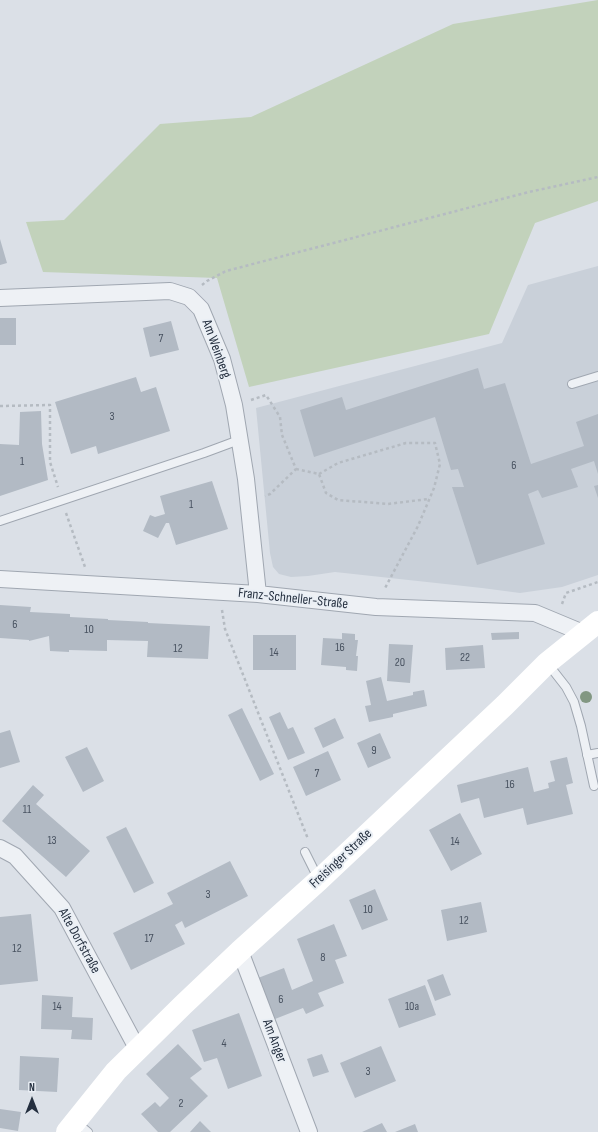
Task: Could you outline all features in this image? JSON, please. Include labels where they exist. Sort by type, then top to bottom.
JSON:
[{"type":"main road","name":"Freisinger Straße","points":[[77,1129],[90,1102],[116,1071],[183,1005],[319,880],[505,705],[547,663],[590,627]]},
{"type":"street","points":[[0,298],[170,291],[189,297]]},
{"type":"street","name":"Am Weinberg","points":[[189,297],[201,309],[222,359],[234,405],[246,479],[258,594]]},
{"type":"street","name":"Franz-Schneller-Straße","points":[[0,579],[258,594],[376,606],[536,613],[590,627]]},
{"type":"street","name":"Alte Dorfstraße","points":[[0,848],[16,856],[62,908],[138,1050]]},
{"type":"street","name":"Am Anger","points":[[240,951],[309,1132]]},
{"type":"lane","points":[[572,384],[598,376]]},
{"type":"lane","points":[[0,521],[239,440]]},
{"type":"lane","points":[[547,663],[566,687],[574,702],[594,786]]},
{"type":"lane","points":[[587,755],[598,752]]},
{"type":"lane","points":[[304,852],[319,880]]},
{"type":"path","points":[[189,297],[207,281],[226,271],[529,192],[598,177]]},
{"type":"path","points":[[234,405],[266,395],[280,416],[282,434],[296,469]]},
{"type":"path","points":[[0,406],[50,405],[50,462],[91,584]]},
{"type":"path","points":[[296,469],[319,474],[338,463],[406,443],[435,443],[440,464],[434,488],[418,526],[376,606]]},
{"type":"path","points":[[249,504],[270,494],[296,469]]},
{"type":"path","points":[[319,474],[326,493],[338,500],[388,504],[428,500]]},
{"type":"path","points":[[220,592],[225,629],[310,843]]},
{"type":"shaded area","points":[[598,266],[598,575],[562,587],[520,593],[335,572],[291,577],[279,574],[273,567],[270,553],[256,408],[502,343],[528,285]]},
{"type":"green space","points":[[598,0],[598,201],[535,223],[489,334],[249,387],[217,278],[43,272],[26,222],[64,220],[160,124],[251,117],[453,24]]},
{"type":"building","points":[[0,239],[7,263],[0,265]]},
{"type":"building","points":[[0,318],[16,318],[16,345],[0,345]]},
{"type":"building","points":[[171,321],[179,350],[150,357],[143,328]]},
{"type":"building","points":[[478,368],[484,389],[505,383],[531,464],[584,446],[576,422],[598,414],[598,474],[594,461],[571,469],[578,487],[542,498],[538,490],[528,494],[545,544],[477,565],[452,487],[464,487],[458,469],[451,470],[435,417],[314,457],[300,410],[342,397],[346,410]]},
{"type":"building","points":[[136,377],[141,392],[156,387],[170,431],[98,454],[96,446],[71,454],[55,402]]},
{"type":"building","points":[[41,411],[42,444],[48,480],[0,496],[0,444],[19,445],[20,412]]},
{"type":"building","points":[[212,481],[228,529],[176,545],[169,523],[166,523],[158,538],[143,531],[150,515],[155,517],[165,514],[160,496]]},
{"type":"building","points":[[598,485],[598,498],[594,486]]},
{"type":"building","points":[[0,605],[31,607],[30,612],[70,614],[70,617],[210,626],[208,659],[147,657],[148,641],[107,640],[107,651],[50,651],[49,636],[29,641],[0,638]]},
{"type":"building","points":[[519,632],[519,639],[492,640],[491,633]]},
{"type":"building","points":[[342,633],[355,634],[355,640],[358,640],[356,656],[358,656],[357,671],[346,670],[346,667],[321,665],[323,638],[342,639]]},
{"type":"building","points":[[253,635],[296,635],[296,670],[253,670]]},
{"type":"building","points":[[389,644],[413,645],[410,683],[387,681]]},
{"type":"building","points":[[483,645],[485,668],[446,670],[445,648]]},
{"type":"building","points":[[381,677],[387,701],[413,695],[413,692],[424,690],[427,706],[393,714],[393,717],[369,722],[365,706],[371,705],[366,681]]},
{"type":"building","points":[[242,708],[274,774],[260,781],[228,715]]},
{"type":"building","points":[[280,712],[288,729],[293,727],[305,753],[288,760],[269,717]]},
{"type":"building","points":[[335,718],[344,738],[323,748],[314,728]]},
{"type":"building","points":[[10,730],[20,762],[0,768],[0,733]]},
{"type":"building","points":[[380,733],[391,758],[368,768],[357,743]]},
{"type":"building","points":[[87,747],[104,781],[83,792],[65,757]]},
{"type":"building","points":[[328,751],[341,780],[306,796],[293,767]]},
{"type":"building","points":[[567,757],[573,783],[566,785],[573,814],[527,825],[523,808],[484,818],[479,798],[461,803],[457,785],[528,767],[534,792],[549,788],[548,783],[555,781],[550,761]]},
{"type":"building","points":[[33,785],[44,795],[36,804],[90,851],[66,877],[2,821]]},
{"type":"building","points":[[460,813],[482,854],[451,871],[429,830]]},
{"type":"building","points":[[126,827],[154,883],[134,893],[106,837]]},
{"type":"building","points":[[230,861],[248,896],[185,928],[182,921],[175,925],[185,944],[131,970],[113,933],[173,904],[167,893]]},
{"type":"building","points":[[375,889],[388,920],[362,930],[349,900]]},
{"type":"building","points":[[481,902],[487,932],[447,941],[441,910]]},
{"type":"building","points":[[31,914],[38,981],[0,985],[0,917]]},
{"type":"building","points":[[334,924],[347,956],[335,960],[344,983],[318,993],[324,1006],[306,1014],[303,1008],[275,1019],[258,978],[284,968],[292,990],[313,981],[297,939]]},
{"type":"building","points":[[443,974],[451,995],[435,1001],[427,980]]},
{"type":"building","points":[[425,985],[436,1015],[399,1028],[388,999]]},
{"type":"building","points":[[42,995],[73,997],[72,1017],[93,1018],[92,1040],[71,1039],[72,1030],[41,1029]]},
{"type":"building","points":[[239,1013],[262,1076],[228,1089],[217,1058],[204,1062],[192,1030]]},
{"type":"building","points":[[178,1044],[202,1069],[190,1078],[208,1096],[170,1132],[158,1132],[141,1114],[155,1102],[160,1107],[169,1098],[146,1074]]},
{"type":"building","points":[[381,1046],[396,1081],[355,1098],[340,1063]]},
{"type":"building","points":[[322,1054],[329,1072],[313,1077],[307,1059]]},
{"type":"building","points":[[20,1056],[59,1058],[57,1092],[19,1090]]},
{"type":"building","points":[[0,1109],[21,1112],[18,1131],[0,1128]]},
{"type":"building","points":[[200,1121],[211,1132],[190,1132]]},
{"type":"building","points":[[382,1123],[387,1132],[362,1132]]},
{"type":"building","points":[[415,1124],[418,1132],[395,1132]]}]
